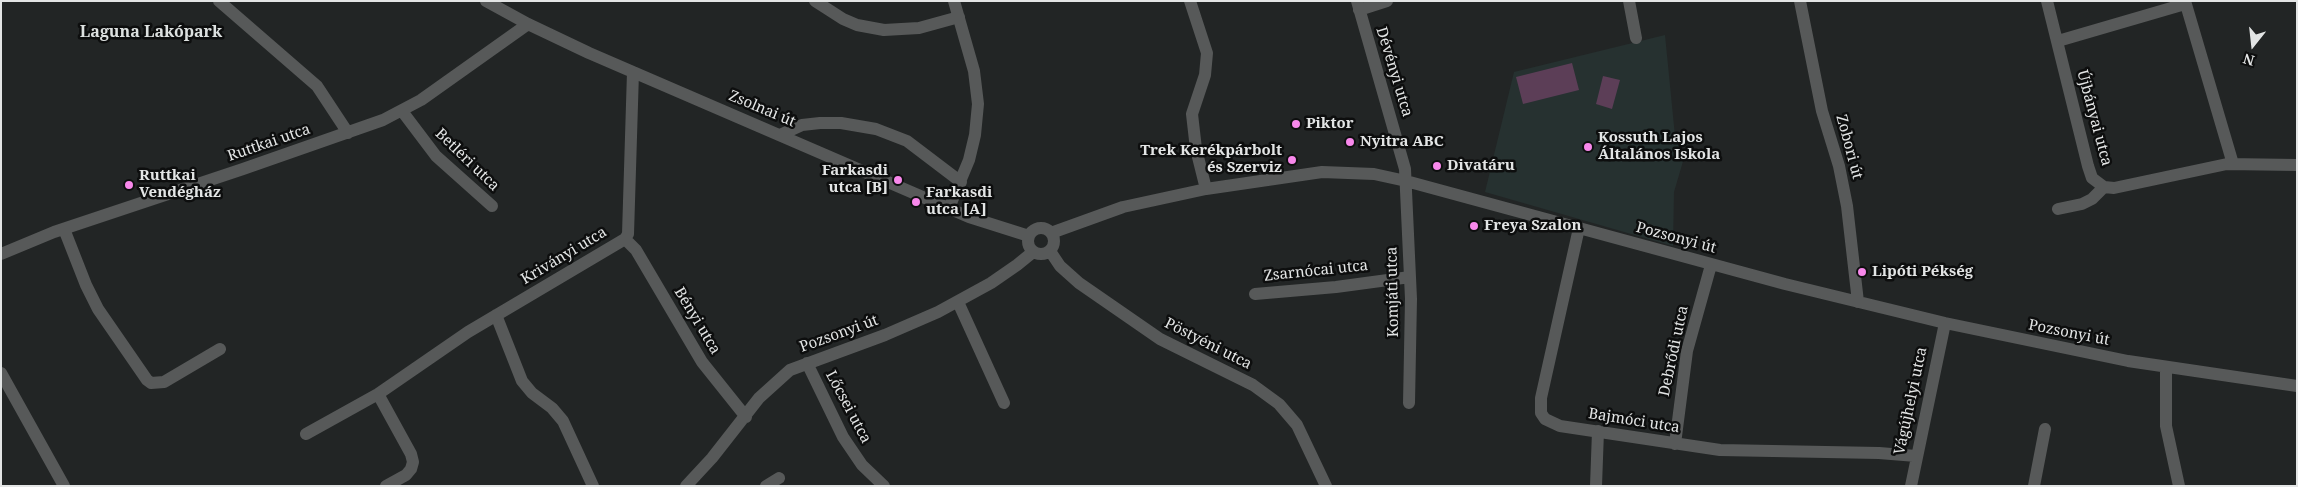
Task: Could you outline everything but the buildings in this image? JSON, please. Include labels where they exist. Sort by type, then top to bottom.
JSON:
[{"type":"street","points":[[220,1],[316,86],[348,133]]},
{"type":"street","name":"Zsolnai út","points":[[486,1],[528,24],[633,72],[984,223],[1029,236]]},
{"type":"street","points":[[815,1],[850,22],[884,30],[919,28],[959,17]]},
{"type":"street","points":[[949,208],[961,182],[975,135],[978,104],[974,71],[954,1]]},
{"type":"street","points":[[1190,1],[1207,53],[1205,75],[1192,114],[1196,149],[1206,189]]},
{"type":"street","points":[[1358,5],[1387,1]]},
{"type":"street","points":[[1629,1],[1636,38]]},
{"type":"street","name":"Zobori út","points":[[1800,1],[1822,111],[1839,166],[1847,206],[1858,302]]},
{"type":"street","name":"Újbányai utca","points":[[2047,1],[2058,41],[2071,104],[2088,166],[2092,178],[2104,187],[2114,188],[2233,164],[2297,164]]},
{"type":"street","points":[[2058,41],[2185,3],[2233,164]]},
{"type":"street","name":"Dévényi utca","points":[[1358,5],[1403,159],[1406,181]]},
{"type":"street","name":"Ruttkai utca","points":[[1,254],[64,229],[348,133],[402,111],[528,24]]},
{"type":"street","name":"Kriványi utca","points":[[306,434],[378,394],[496,315],[625,239],[628,234],[633,72]]},
{"type":"street","name":"Betléri utca","points":[[402,111],[436,156],[492,206]]},
{"type":"street","points":[[780,134],[796,127],[820,123],[841,123],[876,129],[907,141],[961,182]]},
{"type":"street","name":"Pozsonyi út","points":[[1051,233],[1123,207],[1206,189],[1334,171],[1374,174],[1406,181],[1710,265],[1945,323],[2166,368],[2297,386]]},
{"type":"street","name":"Komjáti utca","points":[[1406,181],[1410,277],[1409,404]]},
{"type":"street","points":[[2058,209],[2082,204],[2092,199],[2104,187]]},
{"type":"street","points":[[1041,228],[1051,233],[1054,240],[1050,251],[1042,255],[1033,252],[1028,245],[1029,236],[1041,228]]},
{"type":"street","name":"Bajmóci utca","points":[[1578,228],[1540,405],[1541,413],[1552,424],[1675,444],[1734,451],[1879,453],[1916,456]]},
{"type":"street","points":[[64,229],[86,285],[98,309],[146,380],[151,383],[164,382],[220,349]]},
{"type":"street","name":"Bényi utca","points":[[625,239],[636,250],[702,362],[746,417]]},
{"type":"street","name":"Pöstyéni utca","points":[[1050,251],[1060,266],[1079,283],[1160,339],[1253,385],[1279,404],[1298,426],[1326,486]]},
{"type":"street","name":"Pozsonyi út","points":[[686,486],[769,388],[790,370],[892,332],[958,302],[1017,266],[1033,252]]},
{"type":"street","name":"Debrődi utca","points":[[1675,444],[1687,352],[1710,265]]},
{"type":"street","name":"Zsarnócai utca","points":[[1255,294],[1336,287],[1410,277]]},
{"type":"street","points":[[958,302],[1004,403]]},
{"type":"street","points":[[496,315],[522,381],[532,393],[552,408],[563,421],[593,486]]},
{"type":"street","name":"Vágújhelyi utca","points":[[1911,486],[1945,323]]},
{"type":"street","name":"Lőcsei utca","points":[[807,363],[843,437],[862,465],[884,486]]},
{"type":"street","points":[[2166,368],[2166,426],[2179,486]]},
{"type":"street","points":[[1,373],[64,486]]},
{"type":"street","points":[[378,394],[411,454],[413,462],[411,469],[406,475],[386,486]]},
{"type":"street","points":[[2034,486],[2045,429]]},
{"type":"street","points":[[1596,486],[1598,431]]},
{"type":"street","points":[[766,486],[779,478]]},
{"type":"shaded area","name":"Kossuth Lajos Általános Iskola","points":[[1665,35],[1675,136],[1684,158],[1674,192],[1673,246],[1485,192],[1514,72]]},
{"type":"shaded area","points":[[1572,63],[1579,90],[1523,104],[1516,77]]},
{"type":"shaded area","points":[[1603,76],[1620,80],[1612,109],[1596,104]]},
{"type":"place","name":"Piktor","points":[[1296,124]]},
{"type":"place","name":"Nyitra ABC","points":[[1350,142]]},
{"type":"place","name":"Kossuth Lajos Általános Iskola","points":[[1588,147]]},
{"type":"place","name":"Trek Kerékpárbolt és Szerviz","points":[[1292,160]]},
{"type":"place","name":"Divatáru","points":[[1437,166]]},
{"type":"place","name":"Farkasdi utca [B]","points":[[898,180]]},
{"type":"place","name":"Ruttkai Vendégház","points":[[129,185]]},
{"type":"place","name":"Farkasdi utca [A]","points":[[916,202]]},
{"type":"place","name":"Freya Szalon","points":[[1474,226]]},
{"type":"place","name":"Lipóti Pékség","points":[[1862,272]]},
{"type":"district","name":"Laguna Lakópark","points":[[151,32]]}]
